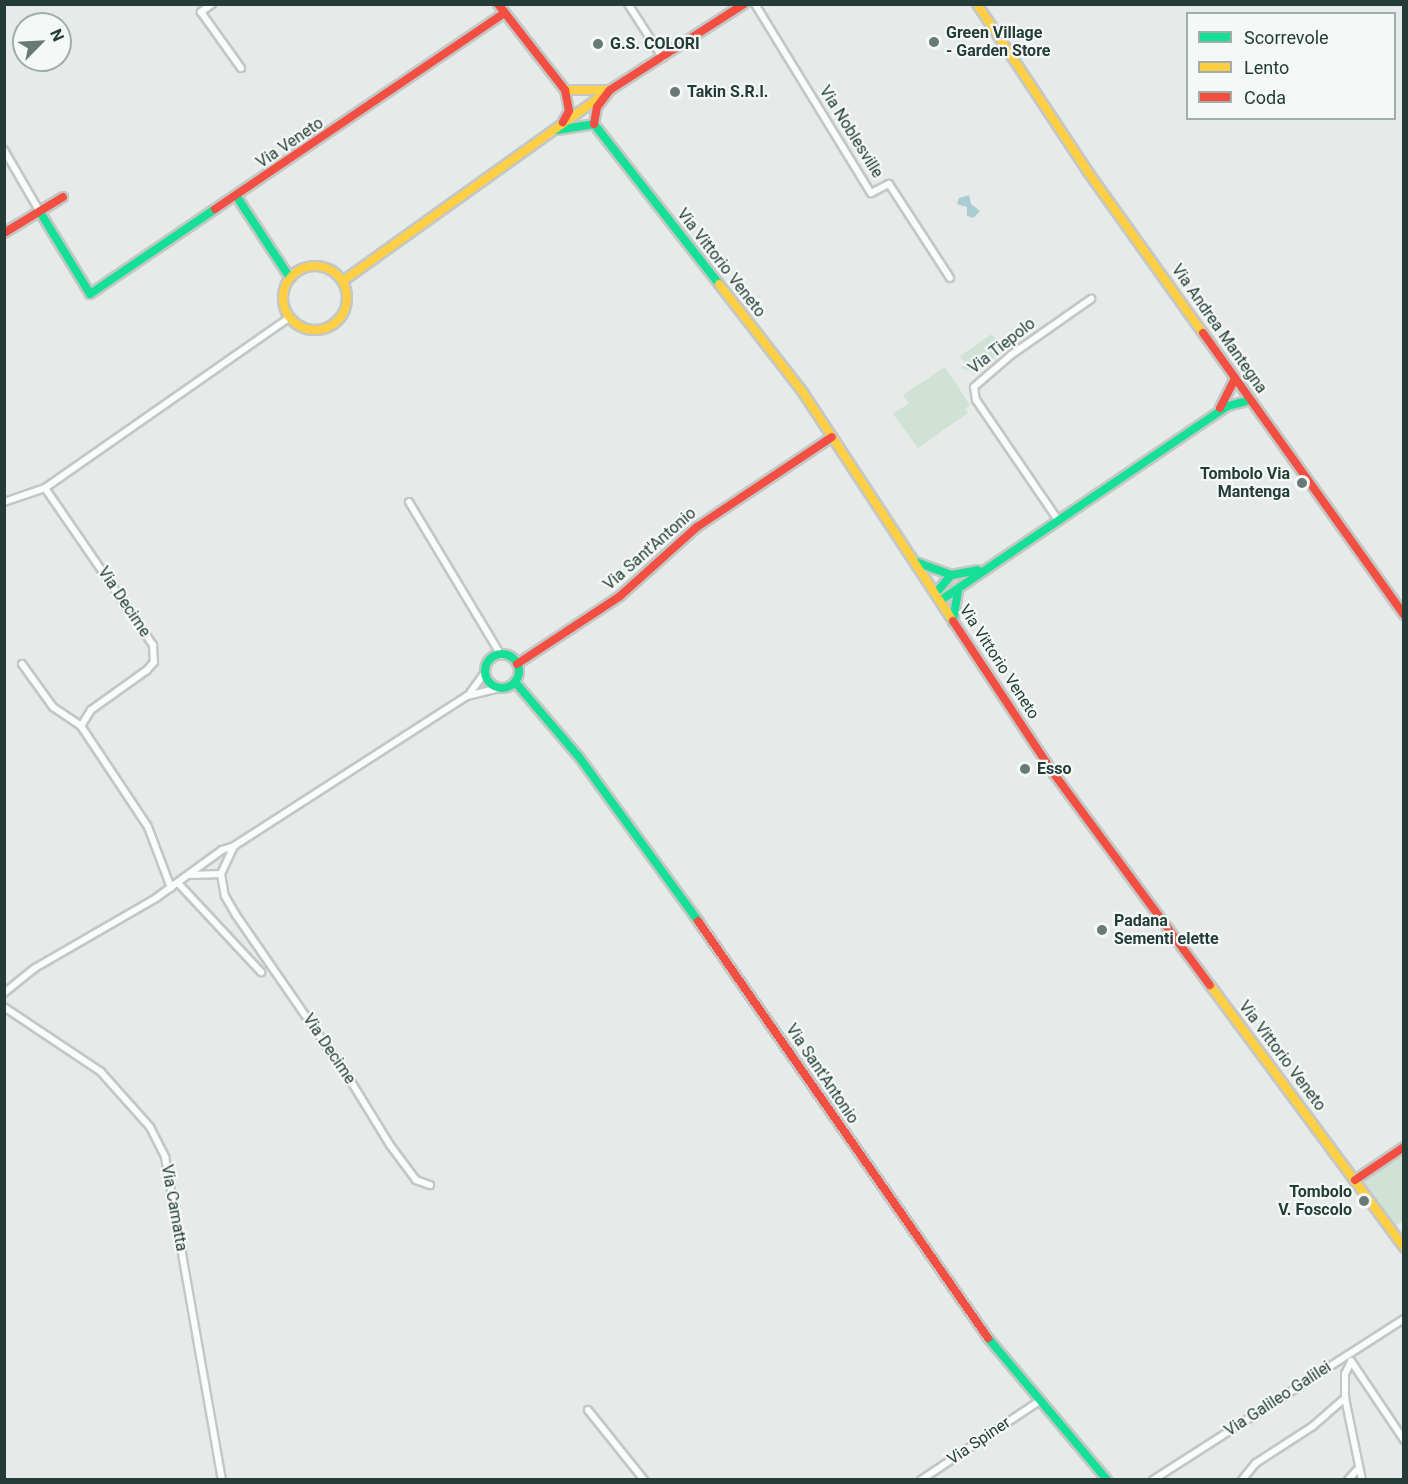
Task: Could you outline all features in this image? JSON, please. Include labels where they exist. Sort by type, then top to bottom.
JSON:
[{"type":"street","points":[[212,4],[201,12],[241,68]]},
{"type":"street","points":[[498,4],[566,90],[569,111],[557,130]]},
{"type":"street","points":[[628,4],[663,58]]},
{"type":"street","points":[[343,280],[557,130],[610,90],[744,4]]},
{"type":"street","name":"Via Noblesville","points":[[755,4],[871,193],[889,184],[950,278]]},
{"type":"street","name":"Via Andrea Mantegna","points":[[977,4],[1088,172],[1404,615]]},
{"type":"street","name":"Via Veneto","points":[[40,212],[90,294],[237,197],[505,13]]},
{"type":"street","points":[[566,90],[610,90]]},
{"type":"street","points":[[557,130],[594,124],[597,107],[610,90]]},
{"type":"street","name":"Via Vittorio Veneto","points":[[594,124],[802,391],[1052,771],[1404,1247]]},
{"type":"street","points":[[4,150],[40,212]]},
{"type":"street","points":[[4,233],[63,197]]},
{"type":"street","points":[[237,197],[290,278]]},
{"type":"street","points":[[317,266],[336,273],[343,280],[348,299],[336,324],[317,331],[306,330],[289,318],[283,298],[290,278],[298,271],[317,266]]},
{"type":"street","name":"Via Tiepolo","points":[[1058,520],[976,400],[974,387],[1011,355],[1090,300]]},
{"type":"street","points":[[4,502],[45,488],[289,318]]},
{"type":"street","points":[[1214,416],[1228,398],[1235,379]]},
{"type":"street","points":[[1228,398],[1247,395]]},
{"type":"street","points":[[938,596],[958,589],[984,568],[1247,395]]},
{"type":"street","name":"Via Sant'Antonio","points":[[517,664],[620,596],[697,526],[832,437]]},
{"type":"street","name":"Via Decime","points":[[45,488],[153,645],[155,655],[147,670],[91,710],[81,726]]},
{"type":"street","points":[[409,502],[501,655],[517,664],[515,682],[499,688],[491,684],[485,672],[489,662],[501,655]]},
{"type":"street","points":[[916,562],[951,575],[984,568]]},
{"type":"street","points":[[938,596],[951,575]]},
{"type":"street","points":[[953,622],[958,589]]},
{"type":"street","points":[[22,664],[53,707],[81,726],[148,827],[171,888]]},
{"type":"street","name":"Via Decime","points":[[467,696],[485,672]]},
{"type":"street","name":"Via Sant'Antonio","points":[[515,682],[579,758],[662,869],[874,1178],[1038,1402],[1107,1479]]},
{"type":"street","name":"Via Decime","points":[[4,993],[35,968],[171,888],[205,862],[234,846],[467,696],[499,688]]},
{"type":"street","name":"Via Decime","points":[[234,846],[222,866],[225,896],[352,1083],[390,1145],[416,1180],[430,1185]]},
{"type":"street","points":[[205,862],[222,866]]},
{"type":"street","points":[[187,876],[221,874]]},
{"type":"street","points":[[178,883],[261,972]]},
{"type":"street","name":"Via Camatta","points":[[4,1007],[101,1072],[150,1127],[165,1157],[222,1479]]},
{"type":"street","points":[[1355,1180],[1404,1147]]},
{"type":"street","name":"Via Galileo Galilei","points":[[1155,1479],[1404,1319]]},
{"type":"street","points":[[1347,1355],[1404,1440]]},
{"type":"street","points":[[1351,1362],[1346,1374],[1345,1398],[1358,1470],[1362,1479]]},
{"type":"street","points":[[1242,1479],[1256,1463],[1313,1426],[1345,1398]]},
{"type":"street","name":"Via Spiner","points":[[921,1479],[1038,1402]]},
{"type":"street","points":[[588,1410],[644,1479]]},
{"type":"street","points":[[1348,1479],[1358,1470]]},
{"type":"green space","points":[[992,334],[1003,351],[976,371],[961,369],[965,363],[960,356]]},
{"type":"green space","points":[[945,367],[970,405],[965,409],[968,413],[918,448],[893,414],[909,403],[903,395]]},
{"type":"green space","points":[[1403,1151],[1403,1221],[1394,1227],[1362,1182]]},
{"type":"water","points":[[969,195],[971,204],[980,211],[973,218],[967,216],[967,207],[957,204],[959,198]]},
{"type":"traffic: fast","points":[[557,130],[594,124],[719,284]]},
{"type":"traffic: fast","points":[[237,197],[290,278]]},
{"type":"traffic: fast","points":[[40,212],[90,294],[215,209]]},
{"type":"traffic: fast","points":[[941,600],[1228,406],[1250,400]]},
{"type":"traffic: fast","points":[[916,562],[951,575],[978,570]]},
{"type":"traffic: fast","points":[[936,593],[951,575]]},
{"type":"traffic: fast","points":[[953,622],[958,589]]},
{"type":"traffic: fast","points":[[502,654],[514,659],[519,671],[514,683],[502,688],[490,683],[485,671],[490,659],[502,654]]},
{"type":"traffic: fast","points":[[515,682],[579,757],[698,921]]},
{"type":"traffic: fast","points":[[988,1338],[1107,1480]]},
{"type":"traffic: slow","points":[[977,4],[1088,172],[1203,333]]},
{"type":"traffic: slow","points":[[565,90],[610,90]]},
{"type":"traffic: slow","points":[[343,281],[610,90]]},
{"type":"traffic: slow","points":[[309,266],[321,266],[338,275],[345,286],[347,298],[345,310],[338,321],[321,330],[309,330],[297,325],[288,316],[283,304],[283,292],[288,280],[297,271],[309,266]]},
{"type":"traffic: slow","points":[[719,284],[802,391],[953,621]]},
{"type":"traffic: slow","points":[[1210,985],[1404,1247]]},
{"type":"traffic: jam","points":[[498,4],[565,90],[569,111],[563,122]]},
{"type":"traffic: jam","points":[[594,124],[597,107],[610,90],[744,4]]},
{"type":"traffic: jam","points":[[215,209],[505,13]]},
{"type":"traffic: jam","points":[[4,233],[63,197]]},
{"type":"traffic: jam","points":[[1203,333],[1404,615]]},
{"type":"traffic: jam","points":[[1220,408],[1235,379]]},
{"type":"traffic: jam","points":[[517,664],[620,596],[697,527],[832,437]]},
{"type":"traffic: jam","points":[[953,621],[1052,771],[1210,985]]},
{"type":"traffic: jam","points":[[698,921],[988,1338]]},
{"type":"traffic: jam","points":[[1355,1180],[1404,1147]]},
{"type":"place","name":"Green Village - Garden Store","points":[[934,42]]},
{"type":"place","name":"G.S. COLORI","points":[[598,44]]},
{"type":"place","name":"Takin S.R.l.","points":[[675,92]]},
{"type":"place","name":"Tombolo Via Mantenga","points":[[1302,483]]},
{"type":"place","name":"Esso","points":[[1025,769]]},
{"type":"place","name":"Padana Sementi elette","points":[[1102,930]]},
{"type":"place","name":"Tombolo V. Foscolo","points":[[1364,1201]]}]
